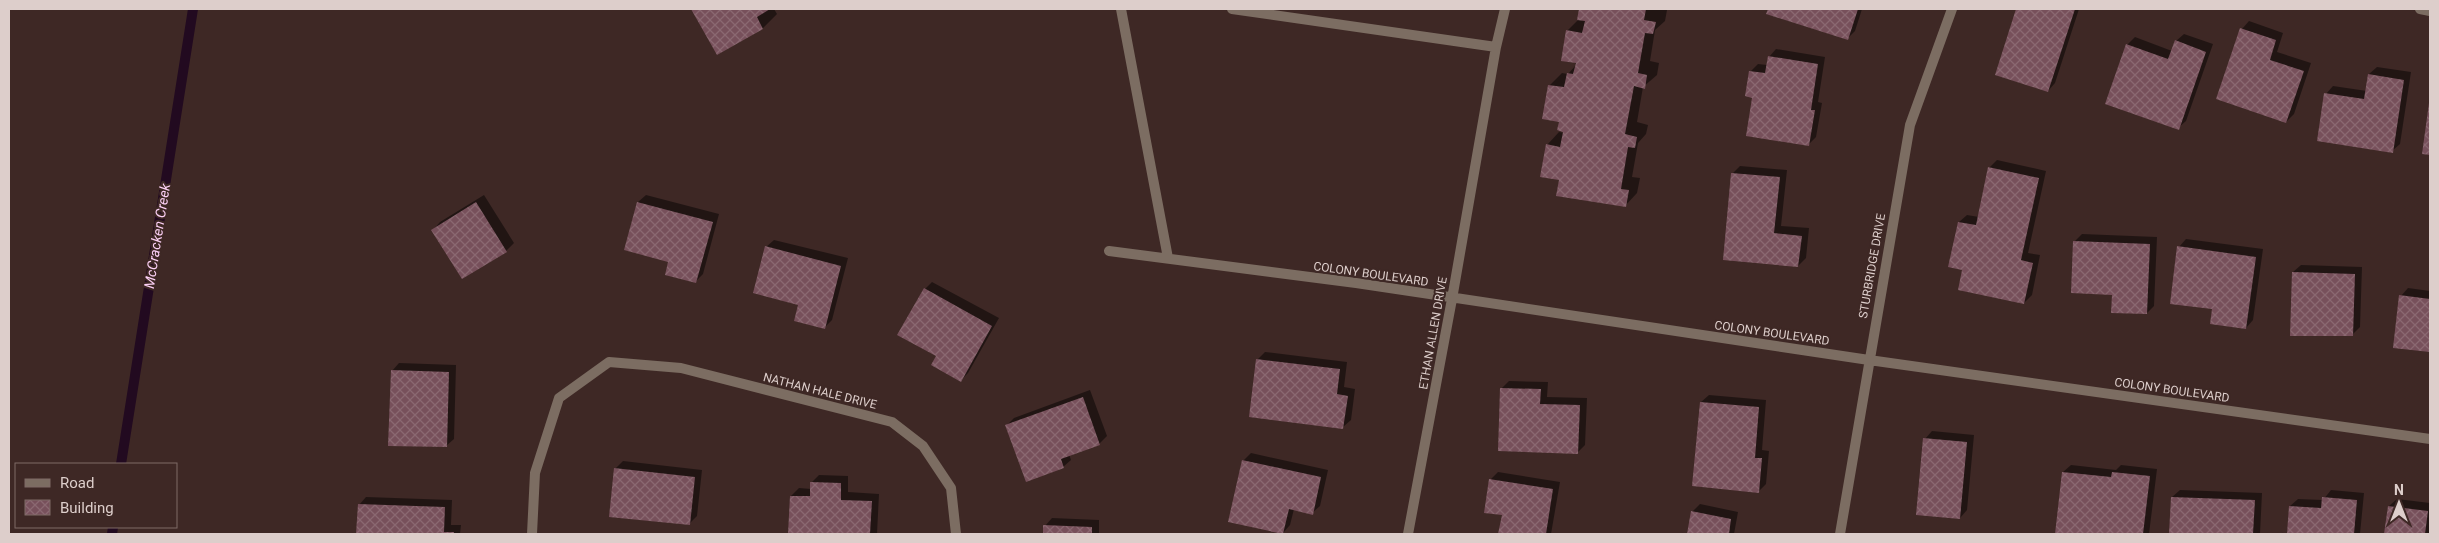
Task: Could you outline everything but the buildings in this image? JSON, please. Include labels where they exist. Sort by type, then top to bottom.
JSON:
[{"type":"street","points":[[1121,9],[1168,258]]},
{"type":"street","points":[[1232,9],[1496,47]]},
{"type":"street","name":"ETHAN ALLEN DRIVE","points":[[1408,534],[1452,299],[1496,47],[1505,9]]},
{"type":"street","name":"STURBRIDGE DRIVE","points":[[1840,534],[1868,360],[1910,125],[1952,9]]},
{"type":"street","points":[[2420,9],[2430,10]]},
{"type":"street","name":"COLONY BOULEVARD","points":[[1110,251],[2430,439]]},
{"type":"street","name":"NATHAN HALE DRIVE","points":[[532,534],[535,473],[559,398],[608,362],[681,368],[892,422],[923,446],[951,488],[956,534]]},
{"type":"waterway","name":"McCracken Creek","points":[[121,463],[193,9]]},
{"type":"waterway","name":"McCracken Creek","points":[[112,534],[113,528]]}]
